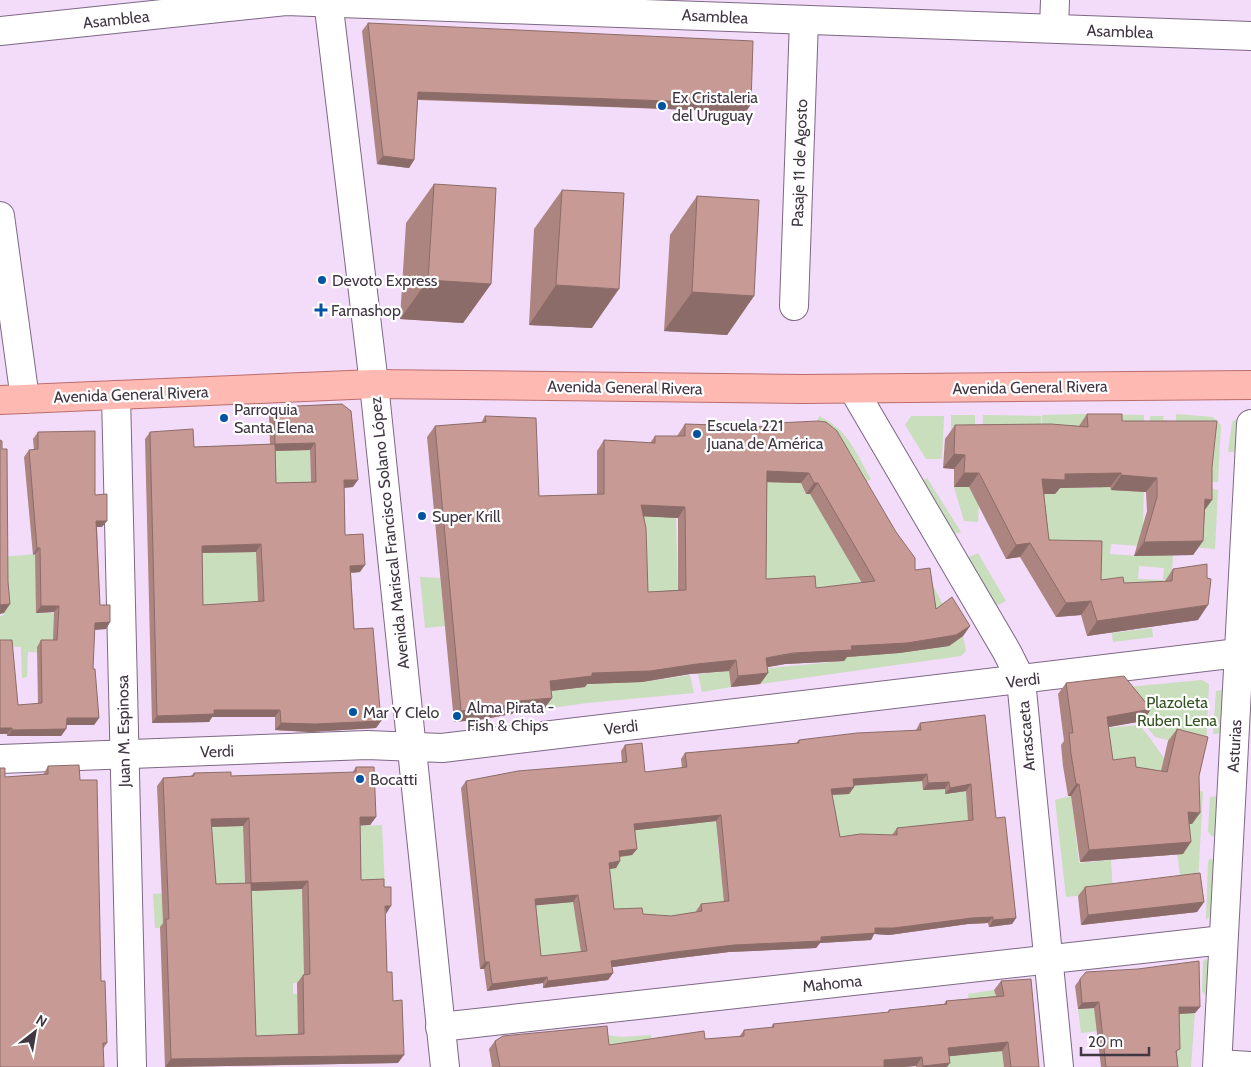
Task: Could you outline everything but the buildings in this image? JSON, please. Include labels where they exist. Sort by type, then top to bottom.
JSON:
[{"type":"main road","name":"Avenida General Rivera","points":[[13,399],[374,384],[853,389],[1251,385]]},
{"type":"street","points":[[1054,28],[1055,0]]},
{"type":"street","name":"Asamblea","points":[[0,31],[286,1],[328,1],[676,7],[804,20],[1251,36]]},
{"type":"street","name":"Avenida Mariscal Francisco Solano López","points":[[328,1],[374,384],[445,1067]]},
{"type":"street","name":"Pasaje 11 de Agosto","points":[[794,306],[804,20]]},
{"type":"street","points":[[0,216],[13,399]]},
{"type":"street","name":"Arrascaeta","points":[[853,389],[1007,652],[1021,680],[1059,1067]]},
{"type":"street","name":"Juan M. Espinosa","points":[[116,395],[132,1067]]},
{"type":"street","name":"Asturias","points":[[1218,1065],[1224,940],[1243,734],[1238,653],[1251,424]]},
{"type":"street","name":"Verdi","points":[[0,759],[367,745],[442,748],[1238,653]]},
{"type":"street","name":"Mahoma","points":[[440,1026],[1224,940]]},
{"type":"street","points":[[1218,1065],[1251,1066]]},
{"type":"green space","points":[[1176,414],[1213,417],[1221,425],[1218,482],[1202,482],[1150,434],[1150,416],[1164,416],[1163,420],[1176,421]]},
{"type":"green space","points":[[951,415],[975,415],[975,434],[951,433]]},
{"type":"green space","points":[[983,415],[1041,416],[1042,440],[982,439]]},
{"type":"green space","points":[[1042,415],[1144,415],[1144,436],[1043,439]]},
{"type":"green space","points":[[819,416],[838,428],[844,435],[871,479],[857,488],[814,432]]},
{"type":"green space","points":[[911,416],[944,416],[942,459],[926,459],[905,425]]},
{"type":"green space","points":[[1238,418],[1237,452],[1228,452],[1232,422]]},
{"type":"green space","points":[[310,450],[311,489],[271,491],[270,451]]},
{"type":"green space","points":[[797,476],[806,493],[810,494],[861,559],[866,592],[750,593],[759,482]]},
{"type":"green space","points":[[927,478],[961,532],[954,534],[922,481]]},
{"type":"green space","points":[[1110,478],[1111,490],[1144,486],[1143,526],[1158,528],[1174,547],[1171,581],[1163,580],[1162,596],[1114,597],[1067,555],[1011,515],[980,509],[979,497],[978,522],[964,521],[954,487],[1011,487],[1043,511],[1044,494],[1055,487],[1097,488]],"holes":[[[1111,544],[1141,546],[1140,556],[1110,554]],[[1139,566],[1164,568],[1163,580],[1138,579]]]},
{"type":"green space","points":[[1202,487],[1218,490],[1215,549],[1193,547]]},
{"type":"green space","points":[[638,488],[676,518],[678,598],[640,603]]},
{"type":"green space","points":[[233,515],[290,593],[199,641],[196,553]]},
{"type":"green space","points":[[978,553],[1006,601],[996,606],[967,558]]},
{"type":"green space","points":[[35,554],[38,613],[54,613],[62,634],[48,653],[28,652],[27,677],[22,678],[21,647],[0,646],[0,616],[4,615],[1,557]]},
{"type":"green space","points":[[420,577],[440,578],[445,626],[425,628]]},
{"type":"green space","points":[[930,580],[945,608],[934,616]]},
{"type":"green space","points":[[1152,628],[1153,637],[1113,642],[1112,633]]},
{"type":"green space","points":[[963,636],[966,651],[961,656],[760,684],[758,669],[844,661],[844,657],[949,646]]},
{"type":"green space","points":[[729,671],[731,687],[702,692],[698,674]]},
{"type":"green space","points":[[690,675],[694,693],[544,709],[542,692],[585,687],[585,681],[642,682]]},
{"type":"green space","name":"Plazoleta Ruben Lena","points":[[1202,680],[1209,684],[1206,749],[1155,737],[1116,688]]},
{"type":"green space","points":[[1222,690],[1222,733],[1213,734],[1216,691]]},
{"type":"green space","points":[[1139,725],[1175,773],[1193,788],[1203,792],[1198,882],[1181,884],[1177,852],[1098,773],[1093,729]]},
{"type":"green space","points":[[848,778],[922,780],[923,790],[945,789],[946,794],[965,785],[977,826],[835,841],[821,796]]},
{"type":"green space","points":[[1071,796],[1079,863],[1111,860],[1113,892],[1066,897],[1055,800]]},
{"type":"green space","points":[[1219,796],[1218,837],[1211,836],[1208,831],[1210,797]]},
{"type":"green space","points":[[685,803],[728,811],[723,832],[717,834],[719,856],[749,851],[749,862],[720,864],[722,880],[732,880],[755,912],[697,911],[697,918],[609,916],[582,833],[687,825]]},
{"type":"green space","points":[[222,813],[223,826],[243,826],[245,891],[340,888],[307,983],[293,983],[293,994],[297,994],[331,1042],[250,1044],[210,892],[190,841]]},
{"type":"green space","points":[[382,825],[385,887],[356,888],[354,826]]},
{"type":"green space","points":[[1210,859],[1216,860],[1216,892],[1213,909],[1206,920],[1208,862]]},
{"type":"green space","points":[[173,893],[179,927],[155,928],[153,894]]},
{"type":"green space","points":[[591,900],[598,956],[510,966],[530,906]]},
{"type":"green space","points":[[1206,959],[1209,962],[1211,995],[1206,996],[1202,991],[1203,961]]},
{"type":"green space","points":[[994,990],[998,1004],[970,1007],[968,994]]},
{"type":"green space","points":[[1155,1001],[1195,1011],[1191,1067],[1173,1067]]},
{"type":"green space","points":[[1096,1008],[1098,1031],[1081,1033],[1078,1009]]},
{"type":"green space","points":[[601,1034],[621,1037],[651,1035],[652,1047],[604,1065]]},
{"type":"green space","points":[[1000,1040],[1005,1067],[947,1067],[945,1049]]},
{"type":"place","name":"Ex Cristaleria del Uruguay","points":[[662,106]]},
{"type":"place","name":"Devoto Express","points":[[322,280]]},
{"type":"place","name":"Farnashop","points":[[321,310]]},
{"type":"place","name":"Parroquia Santa Elena","points":[[224,418]]},
{"type":"place","name":"Escuela 221 Juana de América","points":[[697,434]]},
{"type":"place","name":"Super Krill","points":[[422,516]]},
{"type":"place","name":"Mar Y CIelo","points":[[353,712]]},
{"type":"place","name":"Alma Pirata - Fish & Chips","points":[[457,716]]},
{"type":"place","name":"Bocatti","points":[[360,779]]}]
